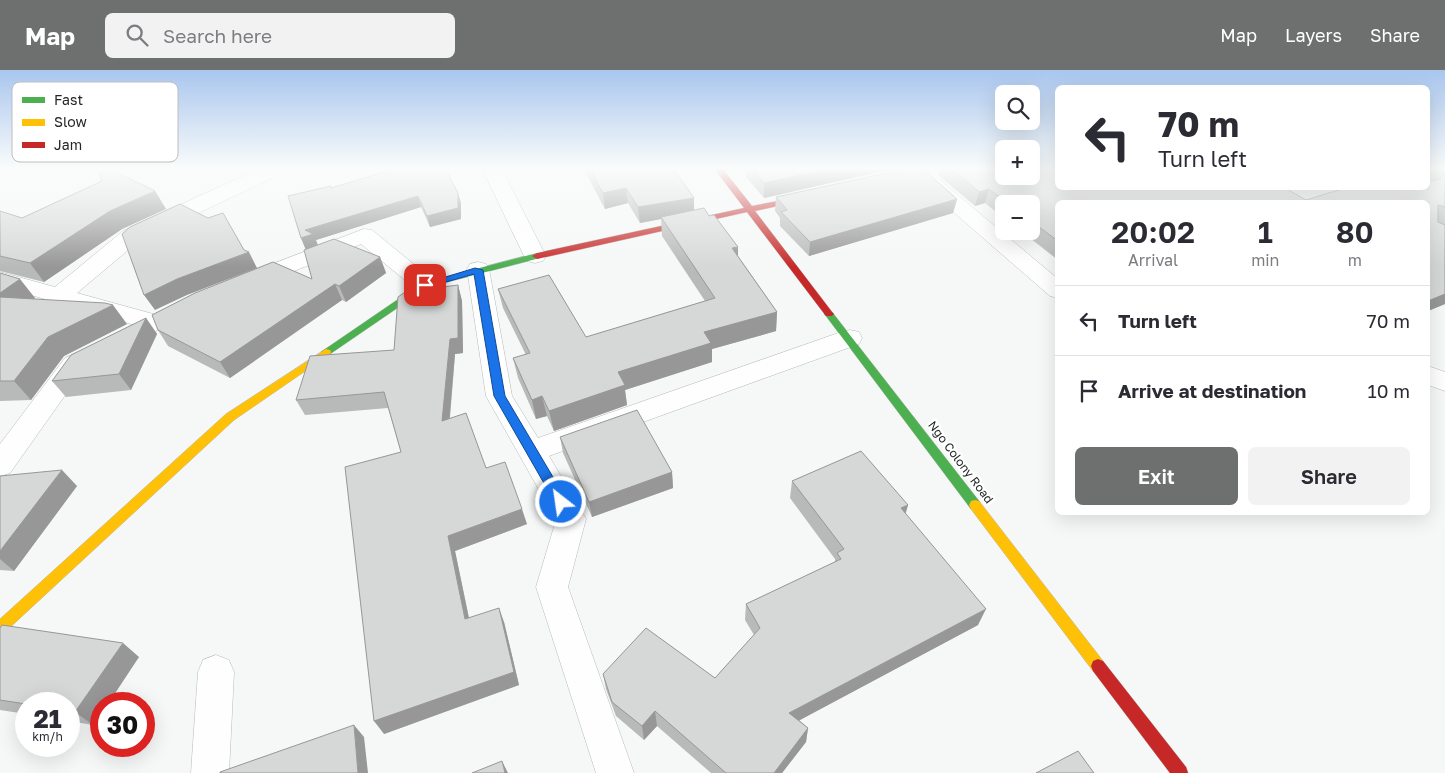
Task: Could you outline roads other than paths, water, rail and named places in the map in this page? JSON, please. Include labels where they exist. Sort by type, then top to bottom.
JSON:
[{"type":"street","points":[[59,296],[131,236],[207,201]]},
{"type":"street","points":[[507,201],[535,256]]},
{"type":"street","name":"Ngo Colony Road","points":[[743,201],[850,338],[1180,773]]},
{"type":"street","points":[[8,612],[230,417],[425,285],[535,256],[785,201]]},
{"type":"street","points":[[957,201],[1055,288]]},
{"type":"street","points":[[231,288],[364,235],[425,285]]},
{"type":"street","points":[[478,270],[499,396],[571,519],[552,587],[615,773]]},
{"type":"street","points":[[0,279],[59,296],[163,319],[123,340]]},
{"type":"street","points":[[531,451],[850,338]]},
{"type":"street","points":[[0,465],[74,364],[98,352]]},
{"type":"street","points":[[1430,376],[1445,382]]},
{"type":"street","points":[[210,773],[216,672]]}]
